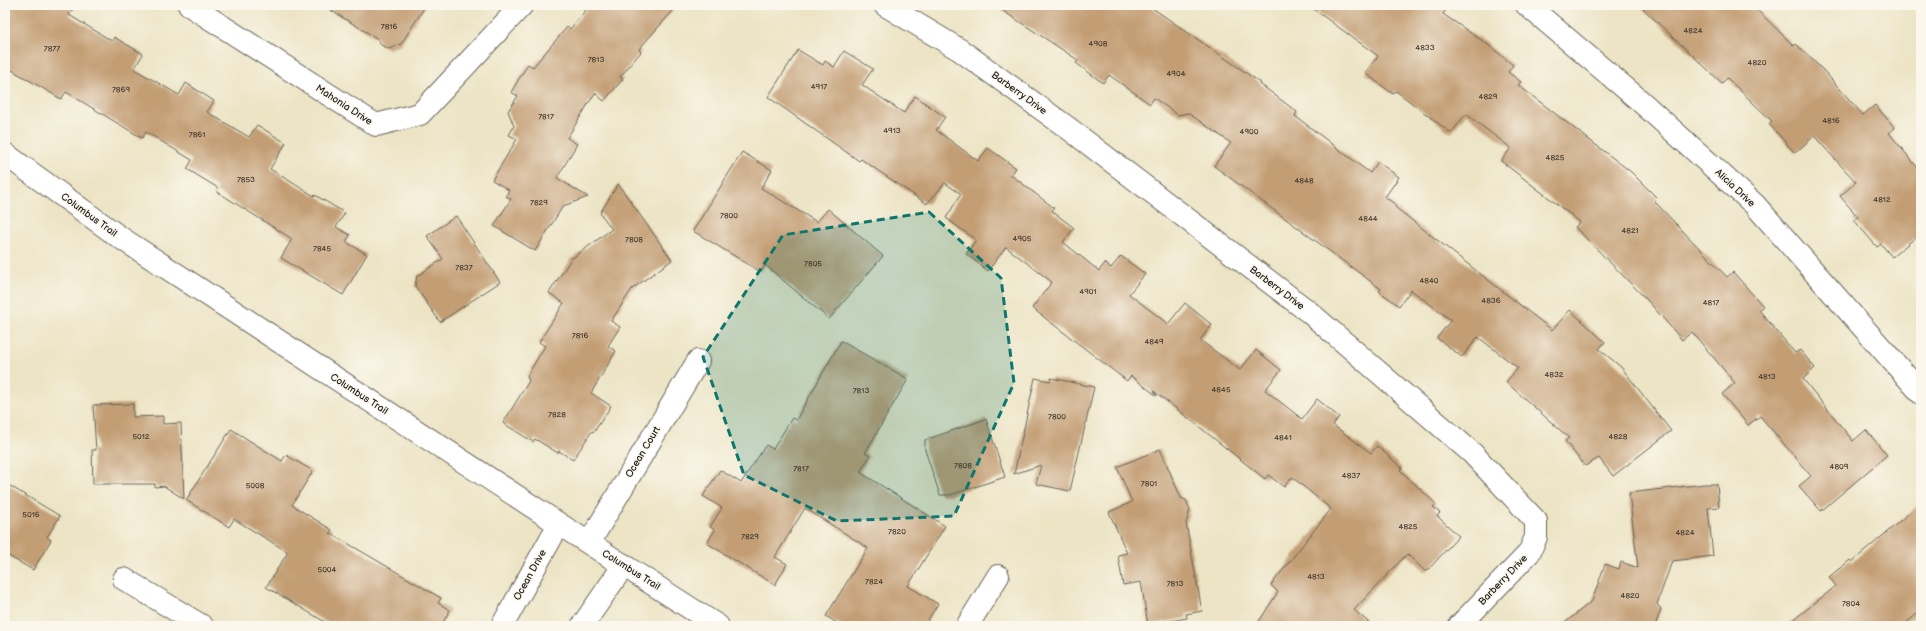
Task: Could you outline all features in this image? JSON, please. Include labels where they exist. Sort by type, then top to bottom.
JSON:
[{"type":"street","name":"Mahonia Drive","points":[[189,5],[376,125],[420,114],[522,5]]},
{"type":"street","name":"Barberry Drive","points":[[886,5],[960,50],[1068,128],[1309,312],[1472,453],[1536,521],[1536,537],[1530,554],[1459,626]]},
{"type":"street","name":"Alicia Drive","points":[[1526,5],[1638,99],[1755,205],[1921,393]]},
{"type":"street","name":"Columbus Trail","points":[[5,154],[118,236],[718,626]]},
{"type":"street","name":"Ocean Court","points":[[589,543],[698,361]]},
{"type":"street","name":"Ocean Drive","points":[[502,626],[559,524]]},
{"type":"street","points":[[582,626],[624,565]]},
{"type":"street","points":[[967,626],[998,576]]},
{"type":"street","points":[[124,580],[202,626]]},
{"type":"highlighted area","points":[[929,212],[1001,278],[1014,383],[954,516],[837,521],[744,475],[703,357],[783,235]]},
{"type":"building","points":[[5,5],[75,5],[69,15],[112,41],[114,37],[143,54],[134,69],[179,95],[186,83],[214,101],[207,112],[249,137],[257,125],[286,143],[270,169],[345,213],[336,227],[350,235],[346,242],[367,254],[343,295],[281,258],[292,239],[216,191],[218,188],[187,169],[192,160],[146,132],[142,138],[66,92],[61,99],[5,66]]},
{"type":"building","points":[[322,5],[426,5],[401,44],[389,49],[381,45],[378,39]]},
{"type":"building","points":[[590,5],[678,5],[639,49],[641,52],[620,77],[623,79],[604,101],[595,93],[567,138],[577,144],[557,178],[588,197],[563,206],[535,251],[494,226],[511,199],[506,196],[509,190],[492,180],[517,139],[509,135],[514,126],[508,111],[518,96],[511,92],[528,64],[533,67],[567,27],[570,29]]},
{"type":"building","points":[[994,5],[1148,5],[1261,83],[1260,84],[1297,112],[1295,116],[1370,173],[1378,162],[1399,177],[1385,197],[1396,205],[1395,207],[1552,330],[1570,310],[1605,342],[1599,349],[1621,367],[1671,431],[1613,476],[1599,458],[1585,466],[1565,441],[1569,438],[1506,382],[1518,368],[1478,337],[1462,357],[1437,338],[1451,320],[1411,290],[1399,306],[1379,291],[1381,289],[1214,166],[1231,143],[1188,113],[1178,115],[1154,98],[1150,104],[1109,75],[1103,83],[1076,63],[1078,60]]},
{"type":"building","points":[[1308,5],[1450,5],[1443,14],[1487,44],[1513,65],[1508,72],[1521,82],[1518,85],[1631,172],[1657,198],[1654,201],[1727,277],[1733,272],[1763,306],[1759,310],[1795,353],[1800,350],[1815,368],[1803,379],[1853,441],[1866,430],[1887,455],[1821,511],[1799,486],[1811,476],[1760,416],[1748,425],[1722,394],[1735,383],[1692,332],[1682,340],[1648,301],[1575,227],[1580,222],[1501,161],[1511,148],[1466,114],[1451,133],[1396,91],[1393,94],[1365,73],[1378,56]]},
{"type":"building","points":[[1639,5],[1752,5],[1794,46],[1796,44],[1823,70],[1863,115],[1875,105],[1895,128],[1889,133],[1921,172],[1921,233],[1892,257],[1881,244],[1877,247],[1854,220],[1858,217],[1840,196],[1856,182],[1814,136],[1795,153],[1769,124],[1772,121],[1727,78],[1722,83]]},
{"type":"building","points":[[798,50],[823,65],[825,61],[834,67],[844,51],[873,69],[862,85],[904,113],[915,96],[945,117],[936,130],[978,161],[988,148],[1016,168],[1011,175],[1054,208],[1052,211],[1074,228],[1063,242],[1099,271],[1105,263],[1111,268],[1121,256],[1145,274],[1129,294],[1168,324],[1185,303],[1212,325],[1200,340],[1240,370],[1256,350],[1281,370],[1265,390],[1302,419],[1317,399],[1339,417],[1333,425],[1371,453],[1377,446],[1402,468],[1400,470],[1436,504],[1433,507],[1440,513],[1437,516],[1459,536],[1426,572],[1407,554],[1354,610],[1373,626],[1256,626],[1278,592],[1271,585],[1331,509],[1292,477],[1284,487],[1268,475],[1265,479],[1154,391],[1157,396],[1131,376],[1127,381],[1032,308],[1052,282],[1006,247],[988,271],[966,254],[976,240],[946,218],[961,194],[945,183],[927,204],[861,159],[859,161],[768,97]]},
{"type":"building","points":[[742,152],[772,170],[761,188],[817,222],[828,209],[883,256],[829,319],[765,265],[761,272],[693,231]]},
{"type":"building","points":[[618,184],[672,260],[632,289],[611,321],[620,327],[608,346],[616,351],[591,393],[611,406],[573,460],[535,439],[533,442],[503,423],[529,381],[527,376],[545,346],[539,342],[564,303],[549,293],[571,259],[612,229],[600,213]]},
{"type":"building","points":[[456,216],[500,282],[440,322],[415,286],[417,276],[443,259],[427,236]]},
{"type":"building","points":[[841,341],[908,379],[865,453],[870,456],[860,472],[945,526],[908,586],[938,604],[924,626],[842,626],[826,616],[868,548],[805,508],[775,557],[787,564],[775,585],[707,543],[715,530],[710,527],[722,508],[703,496],[720,470],[741,483],[766,445],[773,449],[792,418],[796,420]]},
{"type":"building","points":[[1035,378],[1050,381],[1051,378],[1094,387],[1070,491],[1036,484],[1041,465],[1014,474]]},
{"type":"building","points":[[133,404],[133,417],[163,416],[163,424],[181,423],[184,499],[164,486],[155,487],[155,484],[93,484],[92,450],[96,450],[93,405]]},
{"type":"building","points":[[986,419],[1005,477],[950,495],[940,495],[925,450],[925,440]]},
{"type":"building","points":[[231,429],[282,461],[286,455],[313,471],[292,505],[332,530],[330,533],[441,598],[438,603],[450,610],[441,626],[332,626],[266,587],[288,552],[234,519],[229,527],[186,500]]},
{"type":"building","points":[[1160,449],[1181,498],[1186,500],[1190,510],[1186,523],[1202,611],[1186,614],[1187,618],[1148,625],[1141,582],[1123,585],[1118,555],[1127,553],[1109,512],[1132,502],[1117,467]]},
{"type":"building","points":[[5,483],[60,516],[47,537],[51,540],[33,570],[5,554]]},
{"type":"building","points":[[1705,484],[1717,484],[1719,507],[1708,508],[1713,556],[1672,561],[1657,604],[1661,609],[1655,626],[1561,626],[1592,601],[1605,564],[1619,569],[1621,562],[1638,568],[1629,493]]},
{"type":"building","points":[[1921,503],[1921,611],[1902,626],[1786,626],[1836,586],[1829,577],[1850,560],[1852,562]]}]
